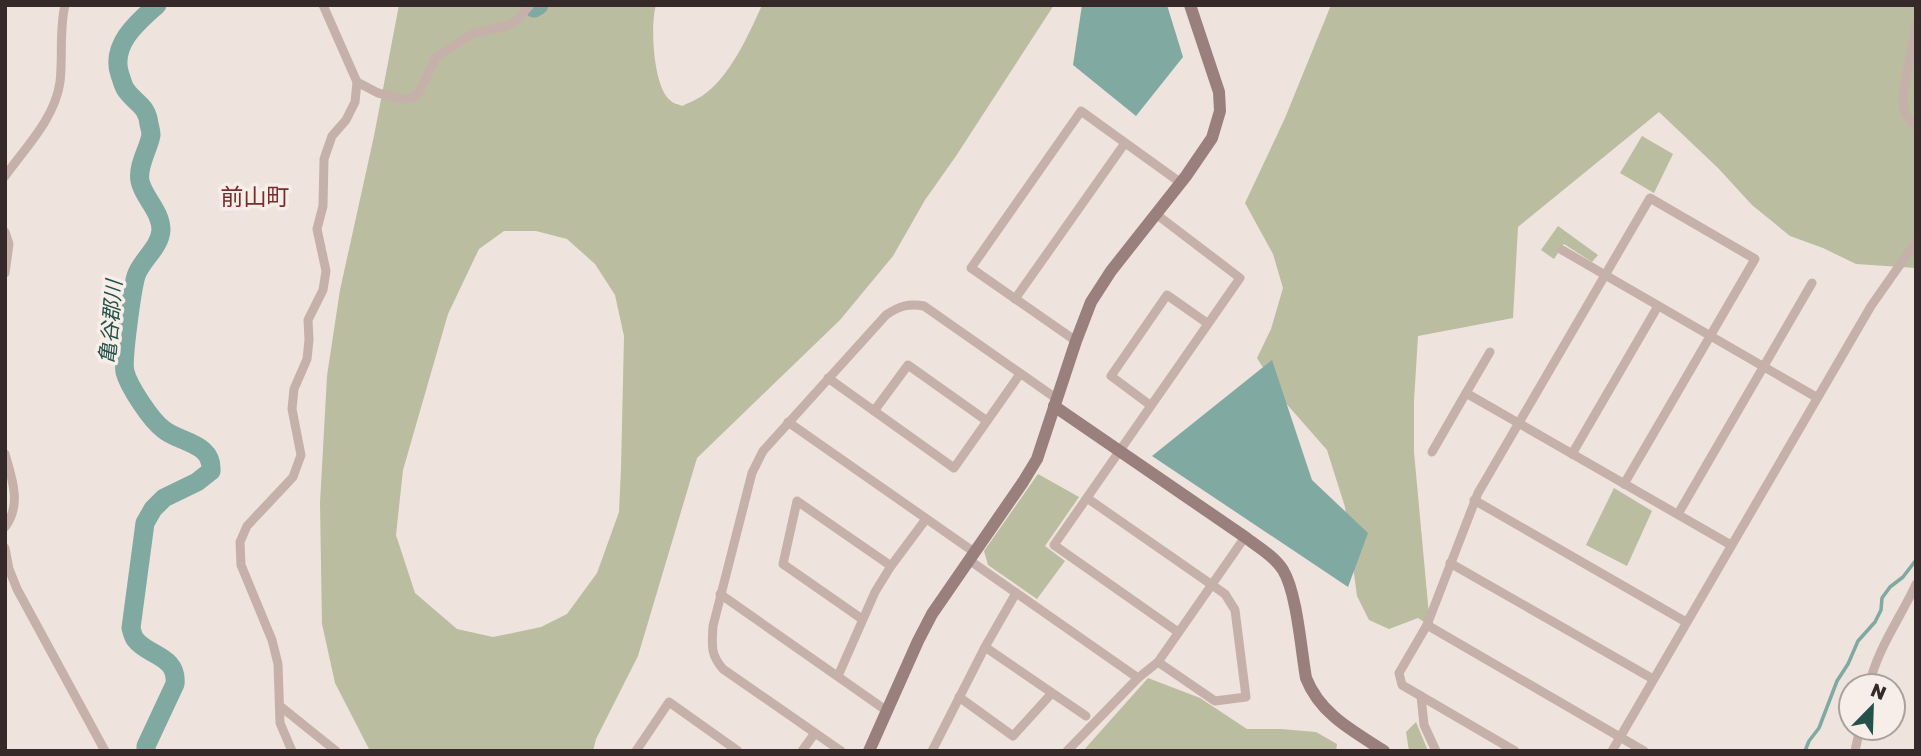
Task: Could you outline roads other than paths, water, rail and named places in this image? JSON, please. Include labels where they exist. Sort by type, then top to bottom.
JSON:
[{"type":"street","points":[[5,176],[47,119],[52,106],[60,83],[65,5]]},
{"type":"street","points":[[292,751],[280,723],[278,664],[272,640],[241,565],[240,542],[247,526],[293,477],[301,455],[292,409],[295,389],[307,359],[309,320],[323,290],[326,271],[317,229],[323,206],[324,159],[332,136],[346,120],[355,102],[357,82],[323,5]]},
{"type":"street","points":[[357,82],[378,93],[411,99],[418,93],[436,57],[472,34],[507,26],[516,21],[530,5]]},
{"type":"street","points":[[869,751],[925,626],[1037,458],[1091,302],[1209,146],[1216,130],[1220,111],[1219,92],[1190,5]]},
{"type":"street","points":[[1916,24],[1902,97],[1905,114],[1916,126]]},
{"type":"street","points":[[1076,341],[971,268],[1081,111],[1181,183]]},
{"type":"street","points":[[1015,299],[1125,143]]},
{"type":"street","points":[[1515,751],[1402,685],[1399,673],[1427,625],[1474,500],[1650,198],[1755,259],[1624,484]]},
{"type":"street","points":[[1156,214],[1240,278],[1054,545],[1178,632]]},
{"type":"street","points":[[5,232],[9,244],[5,273]]},
{"type":"street","points":[[1612,751],[1816,397],[1871,306],[1916,242]]},
{"type":"street","points":[[1562,250],[1816,397]]},
{"type":"street","points":[[1678,514],[1812,283]]},
{"type":"street","points":[[1150,405],[1111,376],[1167,295],[1207,323]]},
{"type":"street","points":[[841,751],[723,669],[715,659],[712,647],[713,626],[752,473],[763,451],[886,315],[895,309],[915,304],[937,314],[1120,451],[1273,559],[1287,578],[1293,595],[1306,678],[1316,699],[1336,719],[1384,751]]},
{"type":"street","points":[[1572,454],[1658,306]]},
{"type":"street","points":[[1432,452],[1490,352]]},
{"type":"street","points":[[874,411],[908,365],[987,421]]},
{"type":"street","points":[[828,378],[954,468],[1020,374]]},
{"type":"street","points":[[1466,393],[1731,545]]},
{"type":"street","points":[[788,422],[926,519],[1016,593],[1138,678]]},
{"type":"street","points":[[5,454],[15,485],[13,509],[10,521],[5,527]]},
{"type":"street","points":[[1087,498],[1224,594],[1235,610],[1246,696],[1215,701],[1157,662]]},
{"type":"street","points":[[1474,500],[1686,622]]},
{"type":"street","points":[[862,619],[783,564],[797,501],[891,566]]},
{"type":"street","points":[[838,676],[862,619],[891,566],[926,519]]},
{"type":"street","points":[[1067,751],[1157,662],[1245,537]]},
{"type":"street","points":[[5,548],[17,589],[105,751]]},
{"type":"street","points":[[1450,563],[1653,679]]},
{"type":"street","points":[[1872,672],[1881,648],[1912,603],[1916,584]]},
{"type":"street","points":[[932,751],[985,646],[1016,593]]},
{"type":"street","points":[[720,594],[887,711]]},
{"type":"street","points":[[1427,625],[1644,751]]},
{"type":"street","points":[[985,646],[1086,716]]},
{"type":"street","points":[[959,697],[1013,736],[1052,693]]},
{"type":"street","points":[[1421,696],[1423,725],[1436,751]]},
{"type":"street","points":[[636,751],[669,702],[738,751]]},
{"type":"street","points":[[280,706],[336,751]]},
{"type":"street","points":[[802,751],[815,733]]},
{"type":"water","points":[[1082,5],[1167,5],[1183,57],[1136,116],[1073,65]]},
{"type":"water","points":[[1272,360],[1312,480],[1368,533],[1348,587],[1152,456]]},
{"type":"waterway","name":"亀谷郡川","points":[[146,751],[175,684],[175,674],[172,667],[161,657],[140,645],[131,628],[145,523],[153,509],[164,498],[197,482],[211,471],[207,454],[194,444],[170,434],[153,418],[127,378],[124,365],[136,276],[157,243],[161,230],[158,217],[140,181],[140,169],[151,135],[148,118],[124,87],[118,64],[119,54],[127,36],[157,5]]},
{"type":"waterway","points":[[534,8],[539,5]]},
{"type":"waterway","points":[[1805,751],[1819,728],[1837,681],[1858,641],[1875,622],[1881,610],[1882,598],[1916,560]]},
{"type":"district","name":"前山町","points":[[255,196]]}]
